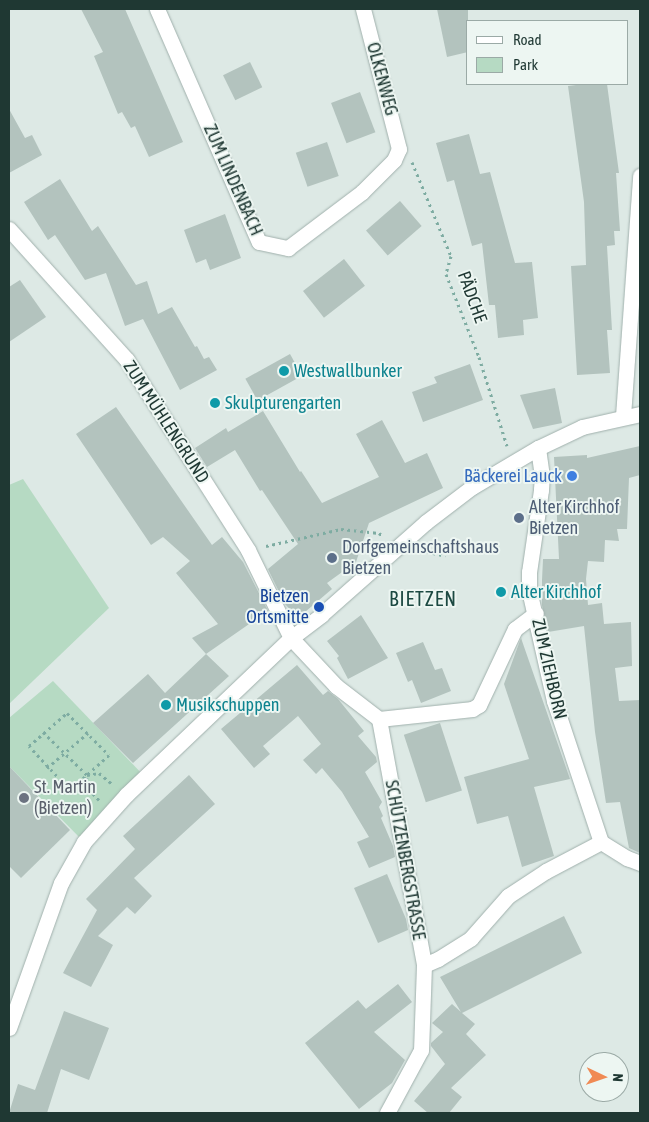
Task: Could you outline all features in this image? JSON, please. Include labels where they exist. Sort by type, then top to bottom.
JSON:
[{"type":"street","name":"ZUM LINDENBACH","points":[[157,9],[259,242],[288,248],[362,192],[394,160],[399,149]]},
{"type":"street","name":"OLKENWEG","points":[[363,9],[399,149]]},
{"type":"street","points":[[623,416],[640,176]]},
{"type":"street","name":"ZUM MÜHLENGRUND","points":[[9,228],[127,360],[248,550],[291,638]]},
{"type":"street","points":[[9,1028],[61,883],[84,842],[126,795],[291,638],[321,615],[398,546],[472,487],[538,448],[582,427],[623,416],[640,414]]},
{"type":"street","name":"ZUM ZIEHBORN","points":[[538,448],[542,475],[529,572],[530,590],[554,701],[600,842]]},
{"type":"street","points":[[291,638],[336,686],[379,719],[472,709],[479,705],[514,629],[536,613]]},
{"type":"street","name":"SCHÜTZENBERGSTRASSE","points":[[379,719],[424,965],[422,1050],[387,1113]]},
{"type":"street","points":[[424,965],[438,959],[471,938],[508,896],[546,871],[600,842],[627,858],[640,863]]},
{"type":"path","name":"PÄDCHE","points":[[399,149],[411,159],[451,256],[446,274],[469,328],[514,462]]},
{"type":"path","points":[[248,550],[341,529],[379,533],[398,546]]},
{"type":"path","points":[[67,713],[109,755],[70,790],[47,768],[29,746],[43,732],[67,713]]},
{"type":"path","points":[[43,732],[87,775],[99,774],[126,795]]},
{"type":"path","points":[[47,768],[88,733]]},
{"type":"path","points":[[87,775],[86,786],[110,811]]},
{"type":"green space","points":[[23,479],[109,608],[9,704],[9,485]]},
{"type":"green space","points":[[53,681],[146,778],[84,842],[9,766],[9,718]]},
{"type":"building","points":[[81,9],[125,9],[183,142],[149,157],[135,126],[131,128],[122,112],[118,114],[94,56],[103,52]]},
{"type":"building","points":[[437,9],[468,9],[467,52],[447,57]]},
{"type":"building","points":[[250,62],[262,87],[235,100],[223,75]]},
{"type":"building","points":[[607,85],[619,173],[616,173],[620,231],[614,231],[615,245],[607,246],[612,330],[607,330],[610,373],[577,375],[571,266],[586,265],[584,202],[568,86]]},
{"type":"building","points":[[360,92],[375,132],[346,143],[331,103]]},
{"type":"building","points":[[9,109],[25,138],[32,135],[42,155],[9,173]]},
{"type":"building","points":[[469,134],[480,174],[490,172],[515,263],[532,262],[538,318],[523,320],[524,335],[498,338],[495,305],[489,305],[482,243],[472,246],[454,180],[447,182],[436,143]]},
{"type":"building","points":[[327,142],[339,176],[308,187],[296,153]]},
{"type":"building","points":[[60,179],[92,231],[98,226],[136,285],[147,281],[158,314],[172,307],[195,347],[197,346],[204,359],[209,357],[217,370],[180,390],[143,319],[125,326],[106,273],[85,280],[55,235],[48,240],[24,202]]},
{"type":"building","points":[[400,201],[422,226],[388,255],[366,231]]},
{"type":"building","points":[[225,214],[241,258],[210,270],[206,259],[196,263],[184,230]]},
{"type":"building","points":[[344,259],[365,286],[324,318],[303,291]]},
{"type":"building","points":[[20,280],[46,317],[9,342],[9,287]]},
{"type":"building","points":[[290,354],[302,376],[258,401],[245,379]]},
{"type":"building","points":[[470,364],[483,400],[423,422],[412,392],[437,383],[434,377]]},
{"type":"building","points":[[555,388],[562,423],[533,429],[520,395]]},
{"type":"building","points":[[116,407],[212,545],[222,537],[243,562],[268,611],[206,654],[192,638],[218,624],[176,573],[190,561],[163,537],[151,545],[76,434]]},
{"type":"building","points":[[263,411],[300,472],[322,503],[379,477],[356,434],[382,420],[405,463],[427,453],[443,488],[369,523],[356,562],[327,583],[332,589],[298,618],[285,604],[268,569],[298,544],[262,490],[260,491],[235,450],[207,467],[195,448],[226,428],[228,432]]},
{"type":"building","points":[[640,446],[640,475],[629,478],[627,529],[617,529],[619,541],[605,540],[604,562],[588,561],[586,579],[588,605],[602,603],[604,624],[631,622],[632,666],[615,668],[619,701],[640,700],[640,853],[629,848],[620,802],[606,803],[595,732],[584,626],[548,632],[542,605],[542,580],[543,559],[559,559],[554,457],[587,455],[587,458]]},
{"type":"building","points":[[361,615],[388,658],[348,679],[337,658],[339,656],[327,641]]},
{"type":"building","points":[[521,638],[570,779],[534,787],[554,856],[522,867],[508,816],[477,824],[464,777],[529,759],[504,684]]},
{"type":"building","points":[[423,642],[435,670],[442,668],[451,691],[421,703],[412,680],[408,682],[396,653]]},
{"type":"building","points":[[206,654],[229,676],[133,763],[93,723],[148,674],[165,693]]},
{"type":"building","points":[[297,665],[323,695],[328,691],[338,699],[364,731],[358,736],[376,757],[377,762],[365,772],[382,802],[379,807],[383,816],[381,818],[393,846],[395,857],[369,868],[357,842],[369,837],[342,792],[322,768],[316,774],[303,760],[321,744],[298,716],[263,746],[270,754],[254,768],[221,729]]},
{"type":"building","points":[[440,723],[462,791],[426,802],[404,735]]},
{"type":"building","name":"St. Martin (Bietzen)","points":[[9,766],[70,830],[21,878],[9,866]]},
{"type":"building","points":[[189,775],[215,804],[134,878],[152,896],[135,914],[127,907],[98,936],[113,945],[91,987],[63,973],[97,910],[86,899],[135,849],[123,836]]},
{"type":"building","points":[[387,874],[406,919],[408,930],[378,943],[354,888]]},
{"type":"building","points":[[564,916],[582,953],[462,1013],[475,1024],[466,1034],[486,1055],[451,1088],[462,1097],[449,1113],[428,1113],[414,1101],[445,1064],[431,1046],[431,1043],[443,1032],[432,1023],[452,1004],[461,1012],[440,977]]},
{"type":"building","points":[[398,984],[412,1002],[374,1032],[405,1060],[392,1083],[359,1109],[305,1043],[358,1000],[366,1009]]},
{"type":"building","points":[[64,1011],[109,1028],[89,1080],[61,1069],[47,1113],[9,1113],[18,1084],[35,1090]]},
{"type":"place","name":"Westwallbunker","points":[[284,371]]},
{"type":"place","name":"Skulpturengarten","points":[[215,403]]},
{"type":"place","name":"Bäckerei Lauck","points":[[572,476]]},
{"type":"place","name":"Alter Kirchhof Bietzen","points":[[519,518]]},
{"type":"place","name":"Dorfgemeinschaftshaus Bietzen","points":[[332,558]]},
{"type":"place","name":"Alter Kirchhof","points":[[501,592]]},
{"type":"place","name":"Bietzen Ortsmitte","points":[[319,607]]},
{"type":"place","name":"Musikschuppen","points":[[166,705]]},
{"type":"place","name":"St. Martin (Bietzen)","points":[[24,798]]},
{"type":"district","name":"BIETZEN","points":[[423,598]]}]
